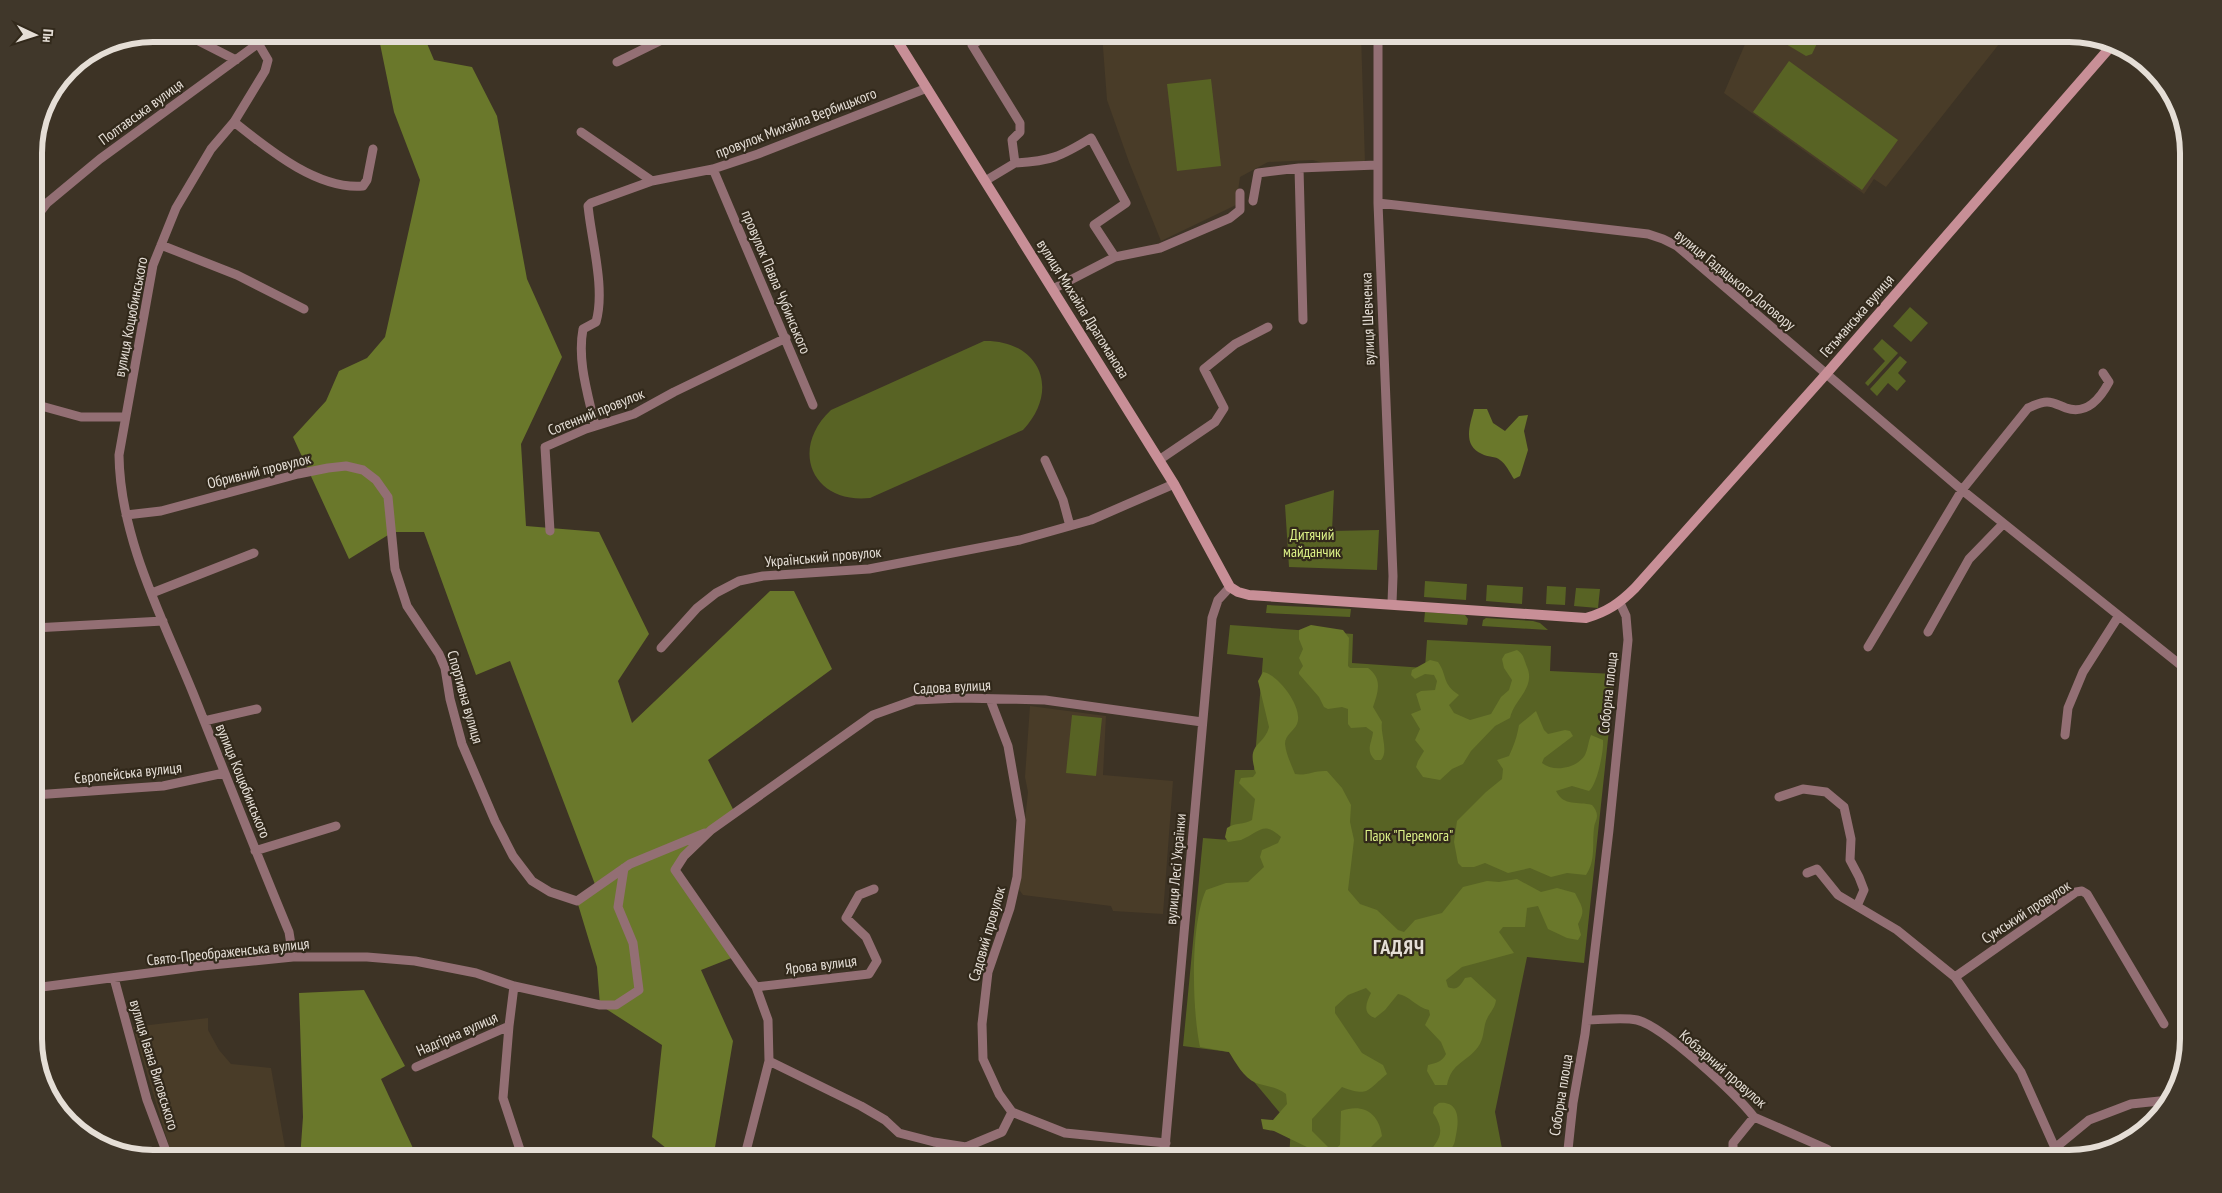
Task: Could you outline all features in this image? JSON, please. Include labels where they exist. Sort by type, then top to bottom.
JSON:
[{"type":"street","points":[[202,43],[236,60]]},
{"type":"street","name":"Полтавська вулиця","points":[[43,209],[100,158],[258,43]]},
{"type":"street","name":"вулиця Коцюбинського","points":[[258,43],[268,60],[265,71],[234,122],[211,149],[176,208],[153,265],[119,455],[119,482],[130,534],[163,621],[289,932],[293,957]]},
{"type":"street","points":[[617,62],[656,43]]},
{"type":"street","name":"вулиця Михайла Драгоманова","points":[[899,43],[1174,484],[1230,587]]},
{"type":"street","points":[[975,43],[972,45],[1020,124],[1020,132],[1012,140],[1015,163]]},
{"type":"street","name":"вулиця Шевченка","points":[[1378,43],[1376,164],[1393,576],[1392,603]]},
{"type":"street","name":"Гетьманська вулиця","points":[[1620,603],[1827,374],[2108,50]]},
{"type":"street","name":"провулок Михайла Вербицького","points":[[595,426],[584,381],[581,341],[583,329],[596,322],[598,316],[599,290],[588,206],[591,203],[652,180],[713,169],[758,154],[927,88]]},
{"type":"street","points":[[234,122],[297,168],[346,185],[363,186],[367,180],[373,149]]},
{"type":"street","points":[[581,132],[652,180]]},
{"type":"street","points":[[985,181],[1015,163],[1043,161],[1064,154],[1090,138],[1126,203],[1094,225],[1115,257]]},
{"type":"street","points":[[1254,201],[1258,173],[1299,168],[1376,164]]},
{"type":"street","points":[[1299,168],[1303,320]]},
{"type":"street","name":"провулок Павла Чубинського","points":[[713,169],[786,338],[813,406]]},
{"type":"street","points":[[1053,289],[1115,257],[1160,248],[1230,218],[1240,210],[1240,194]]},
{"type":"street","name":"вулиця Гадяцького Договору","points":[[1378,203],[1648,234],[1663,238],[1677,246],[1962,490],[2180,665]]},
{"type":"street","points":[[161,245],[237,275],[304,309]]},
{"type":"street","points":[[1159,460],[1215,422],[1224,408],[1204,369],[1235,344],[1268,327]]},
{"type":"street","name":"Сотенний провулок","points":[[550,531],[545,448],[595,426],[634,414],[682,387],[786,338]]},
{"type":"street","points":[[1868,647],[1962,490],[2028,408],[2038,403],[2049,402],[2068,409],[2082,410],[2091,406],[2109,382],[2103,373]]},
{"type":"street","points":[[43,406],[82,417],[125,417]]},
{"type":"street","points":[[1046,460],[1063,500],[1070,526]]},
{"type":"street","name":"Обривний провулок","points":[[126,516],[161,511],[298,474],[346,466],[363,470],[376,480],[388,497]]},
{"type":"street","name":"Український провулок","points":[[661,648],[697,608],[716,593],[739,581],[763,576],[869,569],[1020,540],[1091,520],[1174,484]]},
{"type":"street","name":"Спортивна вулиця","points":[[388,497],[395,569],[407,606],[427,634],[445,668],[450,699],[462,744],[495,821],[513,856],[532,881],[550,892],[577,901]]},
{"type":"street","points":[[1928,632],[1969,559],[2003,524]]},
{"type":"street","points":[[152,593],[254,553]]},
{"type":"street","points":[[1230,587],[1238,592],[1249,595],[1392,603],[1586,618],[1604,613],[1620,603]]},
{"type":"street","name":"вулиця Лесі Українки","points":[[1165,1150],[1212,618],[1218,600],[1230,587]]},
{"type":"street","name":"Соборна площа","points":[[1568,1150],[1573,1103],[1587,1020],[1628,640],[1626,616],[1620,603]]},
{"type":"street","points":[[2065,735],[2068,708],[2082,672],[2118,617]]},
{"type":"street","points":[[43,628],[163,621]]},
{"type":"street","name":"Садова вулиця","points":[[756,987],[675,870],[684,856],[711,830],[873,715],[914,700],[960,698],[1045,700],[1202,722]]},
{"type":"street","name":"Садовий провулок","points":[[990,699],[1008,746],[1021,820],[1017,877],[1010,908],[988,972],[982,1024],[983,1059],[999,1094],[1012,1112]]},
{"type":"street","name":"вулиця Коцюбинського","points":[[204,721],[257,709]]},
{"type":"street","name":"Європейська вулиця","points":[[43,794],[163,786],[224,773]]},
{"type":"street","points":[[1780,797],[1803,788],[1826,792],[1844,807],[1851,838],[1850,860],[1864,890],[1857,906]]},
{"type":"street","name":"вулиця Коцюбинського","points":[[256,851],[336,826]]},
{"type":"street","name":"Садова вулиця","points":[[577,901],[624,868],[711,830]]},
{"type":"street","name":"Свято-Преображенська вулиця","points":[[43,987],[202,966],[293,957],[367,957],[415,961],[476,973],[514,986],[600,1005],[616,1005],[639,990],[633,943],[618,907],[624,868]]},
{"type":"street","points":[[1807,872],[1817,869],[1838,895],[1897,930],[1955,976],[2021,1072],[2055,1148],[2089,1120],[2131,1104],[2161,1101]]},
{"type":"street","name":"Ярова вулиця","points":[[756,987],[869,974],[877,961],[866,937],[846,918],[859,895],[874,889]]},
{"type":"street","name":"Сумський провулок","points":[[1955,976],[2076,892],[2082,891],[2087,894],[2164,1024]]},
{"type":"street","name":"вулиця Івана Виговського","points":[[114,978],[147,1100],[166,1150]]},
{"type":"street","name":"Надгірна вулиця","points":[[514,986],[503,1098],[521,1150]]},
{"type":"street","points":[[746,1150],[769,1061],[768,1020],[756,987]]},
{"type":"street","name":"Кобзарний провулок","points":[[1587,1020],[1635,1020],[1652,1025],[1704,1068],[1746,1106],[1754,1117],[1828,1150]]},
{"type":"street","name":"Надгірна вулиця","points":[[416,1067],[509,1026]]},
{"type":"street","points":[[769,1061],[861,1106],[885,1120],[899,1133],[934,1142],[966,1147],[1002,1132],[1012,1112],[1065,1133],[1166,1143]]},
{"type":"street","points":[[1733,1150],[1733,1143],[1754,1117]]},
{"type":"shaded area","points":[[1103,43],[1361,43],[1365,163],[1329,165],[1313,160],[1268,162],[1240,177],[1236,205],[1161,241],[1129,162],[1107,100]]},
{"type":"shaded area","points":[[1746,43],[2000,43],[1886,187],[1874,179],[1864,194],[1724,93]]},
{"type":"shaded area","points":[[1030,706],[1106,716],[1103,775],[1173,781],[1163,914],[1113,911],[1111,906],[1023,895],[1018,888],[1028,792],[1025,777]]},
{"type":"shaded area","points":[[208,1018],[208,1030],[219,1050],[231,1064],[271,1068],[285,1150],[170,1150],[133,1027]]},
{"type":"green space","points":[[380,43],[427,43],[434,60],[472,67],[497,116],[527,279],[562,357],[521,444],[526,526],[599,532],[649,634],[618,681],[632,723],[770,591],[794,591],[832,669],[708,760],[735,813],[675,870],[734,957],[701,970],[733,1041],[715,1150],[669,1150],[652,1137],[662,1045],[600,1005],[597,967],[577,901],[596,887],[510,661],[476,675],[424,532],[393,532],[349,559],[293,437],[326,401],[339,371],[367,358],[385,337],[420,180],[394,112]]},
{"type":"green space","points":[[1784,43],[1817,43],[1812,54],[1806,56]]},
{"type":"green space","points":[[1789,61],[1898,140],[1862,190],[1753,112]]},
{"type":"green space","points":[[1211,79],[1221,166],[1177,171],[1167,84]]},
{"type":"green space","points":[[1910,307],[1928,323],[1911,342],[1893,326]]},
{"type":"green space","points":[[1882,339],[1898,353],[1868,386],[1865,383],[1885,361],[1873,349]]},
{"type":"green space","points":[[984,341],[1003,343],[1019,349],[1031,358],[1039,370],[1042,384],[1041,399],[1035,415],[1023,430],[870,498],[850,498],[834,492],[821,483],[813,471],[810,457],[811,441],[818,425],[831,410]]},
{"type":"green space","points":[[1900,356],[1907,362],[1898,373],[1906,381],[1897,391],[1888,383],[1877,396],[1870,389]]},
{"type":"green space","points":[[1474,409],[1487,409],[1493,423],[1505,431],[1519,416],[1528,415],[1524,431],[1528,450],[1520,476],[1514,479],[1500,460],[1482,454],[1472,445],[1469,434]]},
{"type":"green space","name":"Дитячий майданчик","points":[[1334,490],[1332,531],[1379,530],[1377,570],[1289,567],[1285,505]]},
{"type":"green space","points":[[1425,581],[1467,584],[1466,600],[1424,597]]},
{"type":"green space","points":[[1487,585],[1523,587],[1522,604],[1486,601]]},
{"type":"green space","points":[[1547,586],[1566,587],[1565,605],[1546,604]]},
{"type":"green space","points":[[1576,588],[1600,589],[1598,608],[1574,606]]},
{"type":"green space","points":[[1267,605],[1351,609],[1350,617],[1266,613]]},
{"type":"green space","points":[[1425,612],[1465,615],[1468,619],[1467,625],[1424,622]]},
{"type":"green space","points":[[1486,618],[1533,621],[1540,623],[1548,630],[1482,626],[1483,620]]},
{"type":"green space","name":"Парк \"Перемога\"","points":[[1230,625],[1353,634],[1352,663],[1425,668],[1427,640],[1551,646],[1550,671],[1615,674],[1584,963],[1527,957],[1495,1112],[1502,1150],[1290,1150],[1291,1126],[1229,1052],[1183,1046],[1203,838],[1229,840],[1235,770],[1254,770],[1263,658],[1227,654]]},
{"type":"green space","points":[[1311,625],[1343,630],[1349,638],[1348,666],[1350,668],[1368,668],[1376,677],[1378,691],[1373,707],[1382,722],[1384,752],[1381,760],[1375,760],[1370,753],[1373,732],[1366,727],[1351,728],[1348,724],[1348,709],[1342,707],[1328,709],[1324,707],[1319,697],[1299,674],[1303,666],[1299,658],[1303,649],[1299,639],[1299,630]]},
{"type":"green space","points":[[1517,650],[1521,653],[1524,660],[1529,674],[1529,681],[1510,718],[1495,726],[1471,751],[1463,764],[1452,769],[1440,780],[1423,777],[1416,767],[1424,751],[1415,740],[1420,729],[1411,714],[1421,710],[1416,694],[1421,691],[1435,690],[1437,681],[1434,675],[1425,674],[1415,679],[1411,675],[1412,670],[1430,660],[1438,662],[1447,683],[1459,695],[1449,705],[1454,713],[1470,720],[1491,714],[1501,697],[1509,690],[1512,680],[1504,668],[1502,659],[1505,654]]},
{"type":"green space","points":[[1263,672],[1276,679],[1288,693],[1297,709],[1297,724],[1286,738],[1285,744],[1295,774],[1327,771],[1342,788],[1351,805],[1350,822],[1354,840],[1348,890],[1360,904],[1377,910],[1398,930],[1404,932],[1415,920],[1442,913],[1463,887],[1487,881],[1499,882],[1517,879],[1541,892],[1557,888],[1575,893],[1582,909],[1582,915],[1578,924],[1581,935],[1578,940],[1567,938],[1548,929],[1538,906],[1527,908],[1525,927],[1503,927],[1499,932],[1514,953],[1462,967],[1446,980],[1448,987],[1456,988],[1465,978],[1471,977],[1496,1000],[1486,1021],[1480,1044],[1456,1067],[1449,1077],[1447,1085],[1435,1085],[1427,1071],[1428,1065],[1441,1060],[1446,1054],[1441,1042],[1425,1025],[1430,1015],[1429,1010],[1398,994],[1385,1010],[1375,1018],[1367,1011],[1366,1007],[1371,993],[1366,988],[1348,995],[1335,1007],[1335,1013],[1362,1053],[1383,1065],[1387,1074],[1367,1091],[1357,1092],[1342,1087],[1312,1119],[1312,1131],[1330,1149],[1335,1149],[1340,1145],[1341,1111],[1356,1108],[1363,1109],[1374,1116],[1382,1136],[1371,1147],[1364,1150],[1312,1150],[1274,1131],[1263,1129],[1261,1119],[1273,1120],[1287,1104],[1286,1094],[1279,1089],[1251,1080],[1240,1069],[1229,1052],[1200,1047],[1195,1011],[1194,967],[1197,924],[1206,890],[1226,883],[1248,882],[1264,867],[1260,857],[1262,850],[1278,843],[1281,837],[1270,829],[1261,829],[1239,840],[1228,842],[1225,837],[1227,828],[1252,820],[1255,799],[1239,783],[1241,778],[1253,777],[1256,773],[1253,763],[1254,750],[1267,733],[1269,727],[1258,681]]},
{"type":"green space","points":[[1536,711],[1544,730],[1548,734],[1565,730],[1570,731],[1573,736],[1544,758],[1542,763],[1547,766],[1565,768],[1571,766],[1585,755],[1591,735],[1603,740],[1599,767],[1592,788],[1589,791],[1572,786],[1556,791],[1559,796],[1567,801],[1592,805],[1596,810],[1597,818],[1594,826],[1592,858],[1589,870],[1586,875],[1567,873],[1551,877],[1530,868],[1508,873],[1485,863],[1474,867],[1462,867],[1458,863],[1454,842],[1457,821],[1502,779],[1503,769],[1497,760],[1509,756],[1519,725]]},
{"type":"green space","points":[[1072,715],[1102,718],[1096,776],[1066,773]]},
{"type":"green space","points":[[364,990],[405,1066],[381,1079],[414,1150],[301,1150],[303,1117],[299,993]]},
{"type":"green space","points":[[1439,1103],[1446,1103],[1451,1105],[1456,1113],[1458,1124],[1455,1142],[1449,1150],[1431,1150],[1437,1142],[1440,1132],[1440,1127],[1433,1113],[1434,1107]]},
{"type":"district","name":"ГАДЯЧ","points":[[1399,947]]}]
